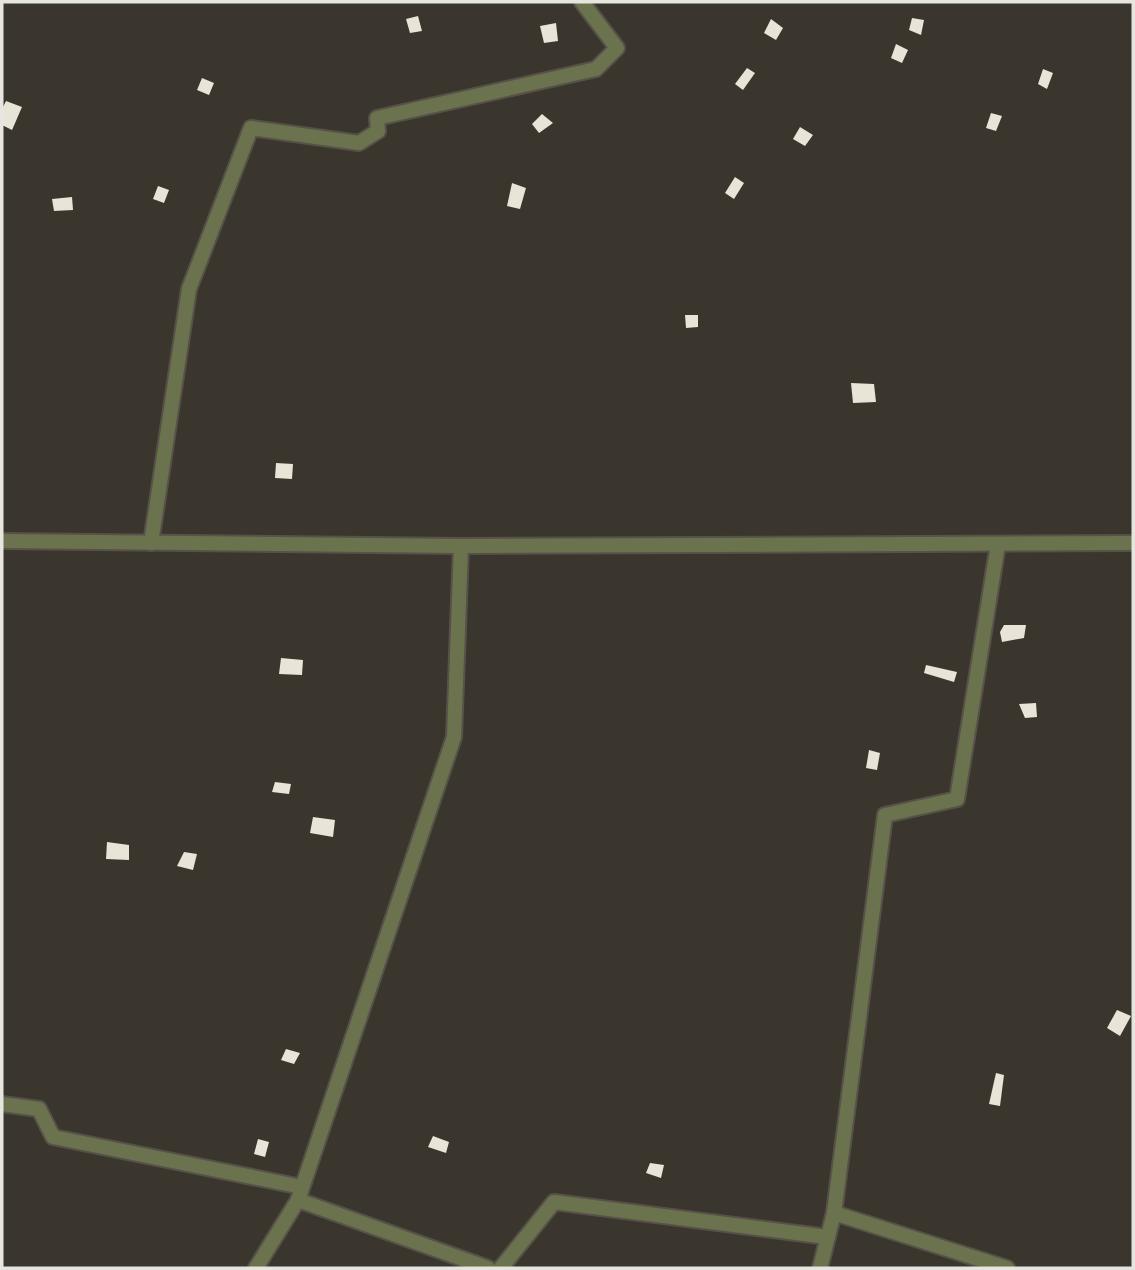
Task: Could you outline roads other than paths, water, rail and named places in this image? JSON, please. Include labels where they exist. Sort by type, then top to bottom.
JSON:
[{"type":"street","points":[[151,543],[189,289],[251,128],[359,143],[378,131],[377,118],[596,69],[617,48],[582,2]]},
{"type":"street","points":[[2,541],[461,546],[1133,543]]},
{"type":"street","points":[[820,1268],[834,1213],[885,815],[957,799],[998,544]]},
{"type":"street","points":[[256,1268],[300,1193],[454,737],[461,546]]},
{"type":"street","points":[[2,1104],[39,1110],[53,1137],[300,1193],[488,1268]]},
{"type":"street","points":[[501,1268],[554,1202],[828,1237]]},
{"type":"street","points":[[834,1213],[1007,1268]]}]
